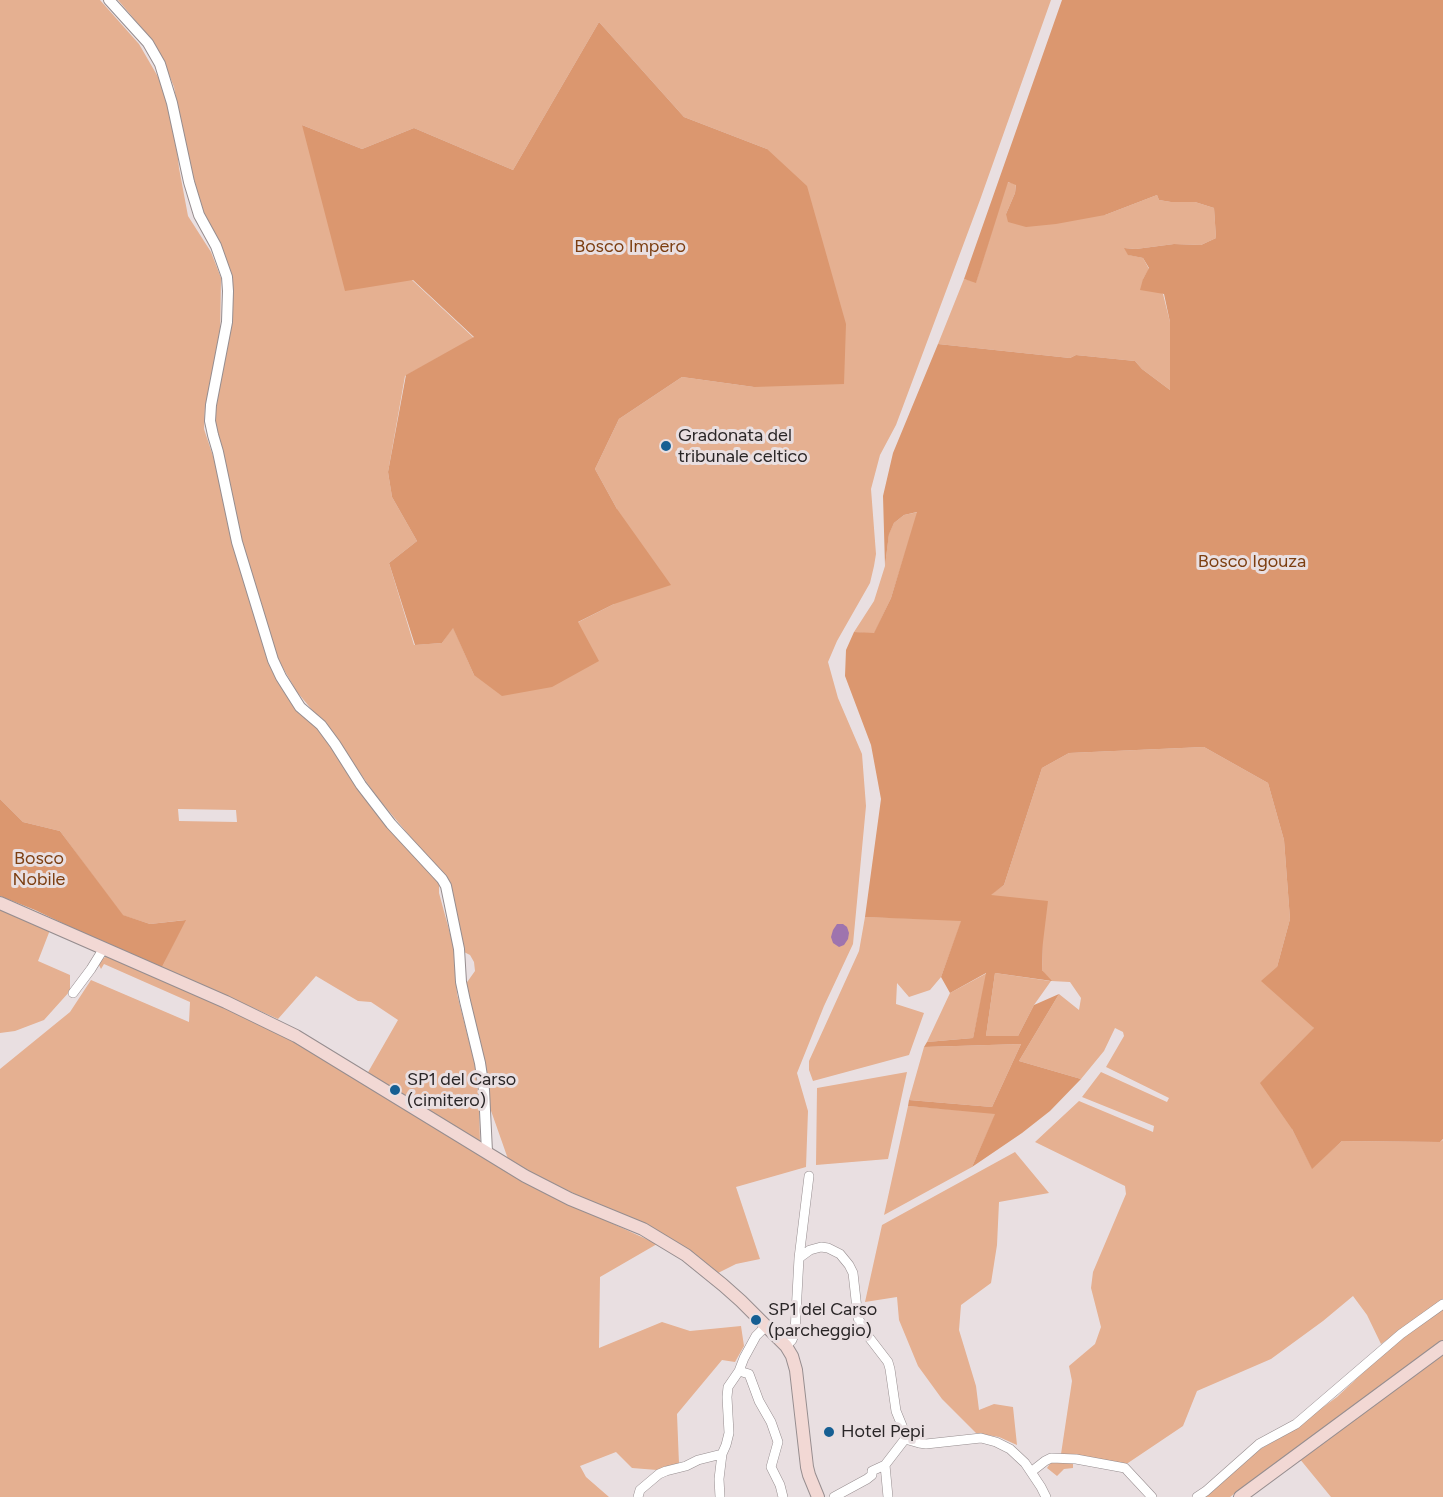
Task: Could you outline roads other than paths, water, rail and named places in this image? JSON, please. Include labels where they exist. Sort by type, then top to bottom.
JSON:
[{"type":"main road","points":[[0,903],[232,1005],[296,1036],[525,1176],[570,1199],[643,1229],[686,1255],[723,1285],[786,1346],[792,1356],[795,1363],[807,1467],[818,1497]]},
{"type":"main road","points":[[1240,1497],[1443,1347]]},
{"type":"street","points":[[108,0],[148,43],[160,64],[172,103],[189,182],[199,215],[216,246],[227,277],[227,322],[210,421],[237,542],[273,660],[280,677],[300,707],[321,725],[391,824],[446,886],[459,949],[461,982],[480,1063],[484,1090],[487,1152]]},
{"type":"street","points":[[74,993],[104,948]]},
{"type":"street","points":[[786,1346],[792,1340],[795,1332],[799,1258],[809,1176]]},
{"type":"street","points":[[799,1258],[810,1250],[821,1247],[840,1254],[849,1265],[853,1273],[858,1318],[868,1336],[888,1362],[896,1411],[905,1439],[885,1465],[872,1471],[872,1475],[867,1479],[834,1497]]},
{"type":"street","points":[[1197,1497],[1259,1444],[1296,1424],[1392,1341],[1443,1304]]},
{"type":"street","points":[[720,1497],[719,1479],[722,1454],[729,1433],[728,1387],[739,1371],[756,1336],[766,1326]]},
{"type":"street","points":[[739,1371],[749,1374],[778,1442],[771,1467],[783,1497]]},
{"type":"street","points":[[905,1439],[927,1444],[989,1439],[1016,1454],[1031,1472],[1046,1497]]},
{"type":"street","points":[[638,1497],[640,1490],[659,1474],[722,1454]]},
{"type":"street","points":[[1031,1472],[1051,1458],[1076,1459],[1125,1468],[1152,1497]]},
{"type":"street","points":[[885,1465],[888,1497]]},
{"type":"place","name":"Gradonata del tribunale celtico","points":[[666,446]]},
{"type":"place","name":"SP1 del Carso (cimitero)","points":[[395,1090]]},
{"type":"place","name":"SP1 del Carso (parcheggio)","points":[[756,1320]]},
{"type":"place","name":"Hotel Pepi","points":[[829,1432]]},
{"type":"park label","name":"Bosco Impero","points":[[630,247]]},
{"type":"park label","name":"Bosco Igouza","points":[[1252,562]]},
{"type":"park label","name":"Bosco Nobile","points":[[39,869]]}]
